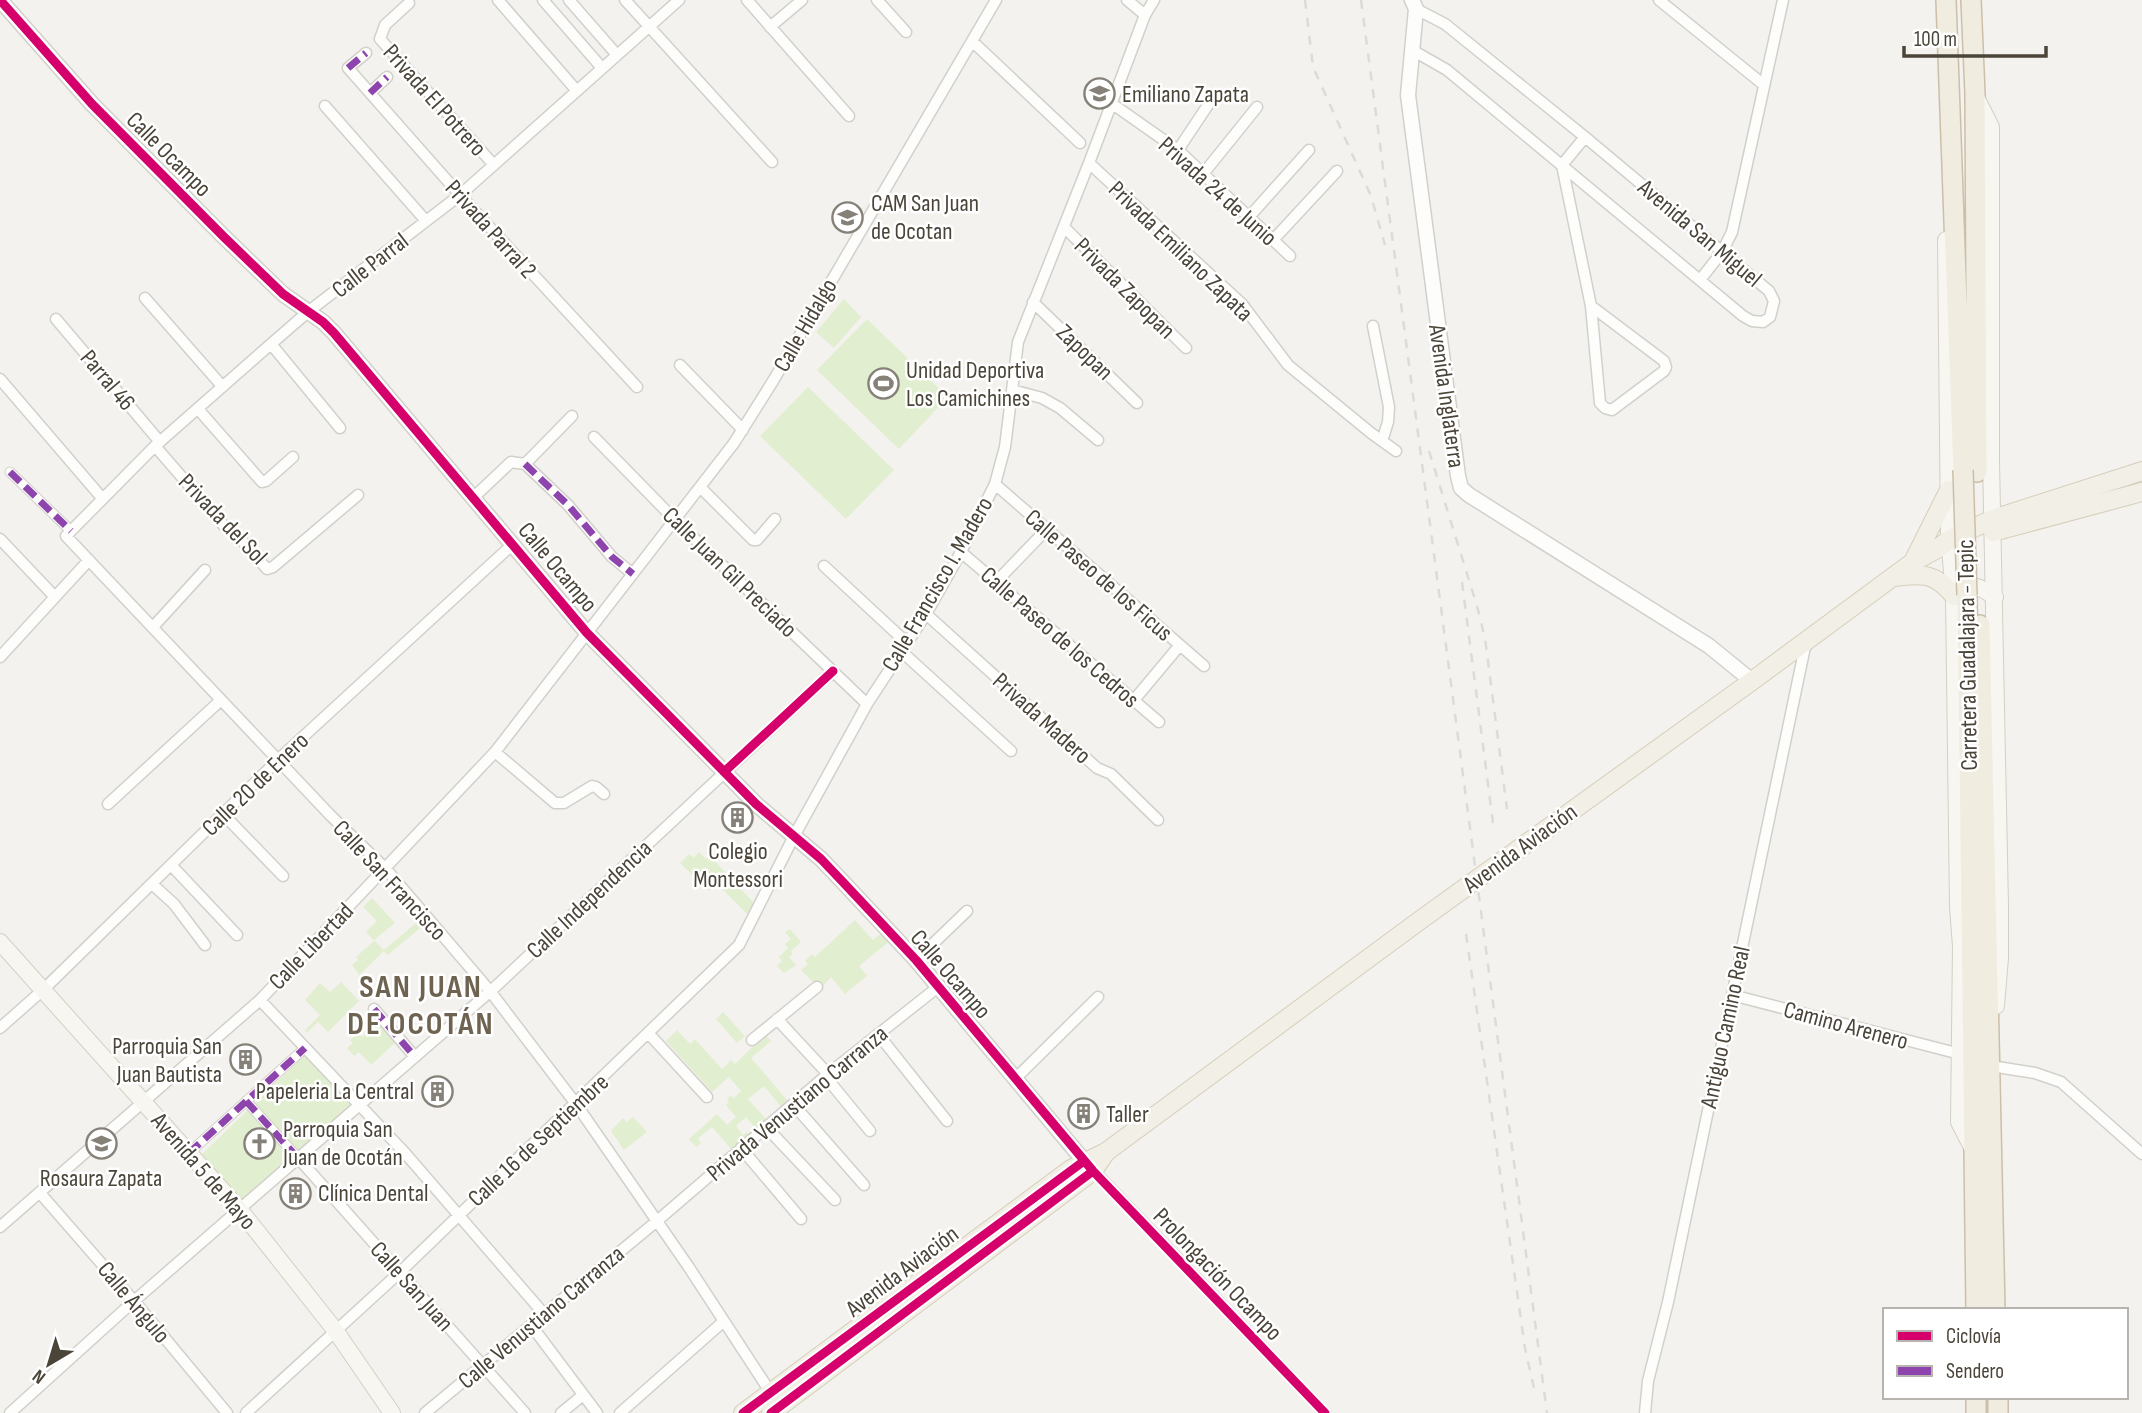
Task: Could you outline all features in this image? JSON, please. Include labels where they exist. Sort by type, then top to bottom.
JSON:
[{"type":"highway","name":"Carretera Guadalajara - Tepic","points":[[1946,0],[1970,465],[1991,1058],[1996,1308]]},
{"type":"highway","name":"Carretera Guadalajara - Tepic","points":[[1970,0],[1975,94],[1970,465]]},
{"type":"highway","name":"Carretera Guadalajara - Tepic","points":[[1974,596],[1976,1308]]},
{"type":"main road","points":[[1913,562],[1949,489],[1970,465],[1993,526],[1974,596],[1958,907],[1961,946],[1959,1122],[1975,1153]]},
{"type":"main road","points":[[1993,526],[2142,471]]},
{"type":"main road","points":[[1949,489],[1946,546],[1974,596]]},
{"type":"main road","points":[[1993,526],[2142,492]]},
{"type":"main road","name":"Avenida Aviación","points":[[771,1413],[1106,1152],[1913,562],[1993,526]]},
{"type":"main road","points":[[1894,577],[1920,574],[1929,576],[1974,596]]},
{"type":"main road","name":"Avenida 5 de Mayo","points":[[0,942],[240,1210],[335,1329],[392,1413]]},
{"type":"main road","name":"Avenida Aviación","points":[[743,1413],[1089,1166]]},
{"type":"street","points":[[498,0],[577,91]]},
{"type":"street","points":[[543,0],[602,68]]},
{"type":"street","points":[[569,0],[617,55]]},
{"type":"street","points":[[625,0],[772,162]]},
{"type":"street","name":"Calle Parral","points":[[69,533],[158,444],[222,386],[309,312],[460,195],[679,0]]},
{"type":"street","points":[[747,0],[849,116]]},
{"type":"street","points":[[770,27],[802,0]]},
{"type":"street","points":[[877,0],[906,32]]},
{"type":"street","points":[[1127,0],[1145,15]]},
{"type":"street","name":"Calle Francisco I. Madero","points":[[793,838],[867,704],[926,614],[995,484],[1005,447],[1017,342],[1145,15],[1154,0]]},
{"type":"street","points":[[1659,0],[1764,85]]},
{"type":"street","points":[[1700,280],[1723,253],[1732,232],[1783,0]]},
{"type":"street","name":"Calle Hidalgo","points":[[587,633],[743,430],[994,1]]},
{"type":"street","name":"Privada El Potrero","points":[[409,3],[385,24],[380,39],[494,165]]},
{"type":"street","name":"Avenida Inglaterra","points":[[1414,4],[1408,94],[1461,488],[1709,646],[1752,681]]},
{"type":"street","name":"Avenida San Miguel","points":[[1412,50],[1447,70],[1743,316],[1752,321],[1763,322],[1770,317],[1774,301],[1769,291],[1585,137],[1445,24],[1414,4]]},
{"type":"street","name":"Calle Ocampo","points":[[2,6],[92,104],[283,294],[334,333],[587,633],[724,772],[793,838],[828,866],[916,960],[1089,1166]]},
{"type":"street","points":[[972,41],[1080,143]]},
{"type":"street","name":"Privada Parral 2","points":[[366,52],[348,68],[460,195],[637,387]]},
{"type":"street","points":[[370,93],[387,77]]},
{"type":"street","name":"Privada 24 de Junio","points":[[1111,103],[1178,150],[1290,256]]},
{"type":"street","points":[[1178,150],[1208,105]]},
{"type":"street","name":"Privada Parral 2","points":[[325,106],[426,221]]},
{"type":"street","points":[[1203,174],[1257,107]]},
{"type":"street","points":[[1585,137],[1562,165],[1591,306],[1601,403],[1612,410],[1664,371],[1666,365],[1591,306]]},
{"type":"street","points":[[1249,217],[1309,150]]},
{"type":"street","name":"Privada Emiliano Zapata","points":[[1089,163],[1242,304],[1288,365],[1396,451]]},
{"type":"street","points":[[1273,240],[1337,171]]},
{"type":"street","name":"Privada Zapopan","points":[[1064,227],[1186,348]]},
{"type":"street","points":[[145,298],[222,386]]},
{"type":"street","name":"Zapopan","points":[[1033,302],[1137,403]]},
{"type":"street","name":"Parral 46","points":[[56,319],[158,444]]},
{"type":"street","points":[[1373,326],[1389,407],[1382,441]]},
{"type":"street","points":[[271,344],[340,428]]},
{"type":"street","points":[[680,365],[743,430]]},
{"type":"street","points":[[0,379],[102,498]]},
{"type":"street","points":[[1012,390],[1042,398],[1060,408],[1098,440]]},
{"type":"street","points":[[0,400],[10,391]]},
{"type":"street","points":[[198,408],[262,482],[293,457]]},
{"type":"street","points":[[525,464],[572,415]]},
{"type":"street","name":"Calle Juan Gil Preciado","points":[[594,437],[675,520],[867,704]]},
{"type":"street","name":"Privada del Sol","points":[[158,444],[225,527],[238,536],[267,569],[273,567],[358,495]]},
{"type":"street","points":[[474,497],[511,463],[525,464],[568,505],[612,557],[633,574]]},
{"type":"street","points":[[10,472],[69,533]]},
{"type":"street","name":"Calle Paseo de los Ficus","points":[[995,484],[1204,666]]},
{"type":"street","points":[[700,487],[749,537],[757,540],[775,519]]},
{"type":"street","points":[[996,582],[1047,529]]},
{"type":"street","name":"Calle San Francisco","points":[[69,533],[89,560],[221,700],[331,816],[385,868],[490,991],[576,1104],[771,1393]]},
{"type":"street","points":[[0,539],[55,597]]},
{"type":"street","name":"Calle 20 de Enero","points":[[0,1028],[44,989],[278,760],[513,544]]},
{"type":"street","name":"Calle Paseo de los Cedros","points":[[961,552],[1159,722]]},
{"type":"street","points":[[0,657],[89,560]]},
{"type":"street","points":[[824,566],[1011,751]]},
{"type":"street","points":[[153,627],[205,570]]},
{"type":"street","name":"Privada Madero","points":[[926,614],[1097,768],[1111,774],[1158,820]]},
{"type":"street","name":"Calle Libertad","points":[[1,1225],[260,1000],[495,752],[587,633]]},
{"type":"street","name":"Antiguo Camino Real","points":[[1645,1413],[1648,1381],[1668,1302],[1806,641]]},
{"type":"street","points":[[1134,700],[1181,645]]},
{"type":"street","name":"Calle Independencia","points":[[10,1413],[134,1301],[490,991],[833,671]]},
{"type":"street","points":[[108,804],[221,700]]},
{"type":"street","points":[[495,752],[555,803],[564,803],[592,786],[604,794]]},
{"type":"street","points":[[223,814],[283,876]]},
{"type":"street","name":"Calle 16 de Septiembre","points":[[246,1413],[399,1273],[739,945],[793,838]]},
{"type":"street","points":[[171,865],[237,935]]},
{"type":"street","points":[[152,884],[174,904],[205,945]]},
{"type":"street","points":[[916,960],[967,911]]},
{"type":"street","points":[[752,1040],[817,987]]},
{"type":"street","name":"Privada Venustiano Carranza","points":[[657,1221],[826,1075],[938,987]]},
{"type":"street","name":"Camino Arenero","points":[[1732,995],[1960,1054]]},
{"type":"street","points":[[1015,1079],[1098,997]]},
{"type":"street","points":[[260,1000],[405,1153],[544,1314]]},
{"type":"street","points":[[374,1009],[415,1057]]},
{"type":"street","points":[[777,1019],[870,1131]]},
{"type":"street","points":[[649,1034],[707,1097]]},
{"type":"street","points":[[878,1034],[947,1121]]},
{"type":"street","points":[[190,1153],[304,1048]]},
{"type":"street","points":[[1991,1058],[2061,1082],[2142,1154]]},
{"type":"street","points":[[246,1101],[299,1159]]},
{"type":"street","points":[[793,1104],[864,1185]]},
{"type":"street","points":[[766,1127],[835,1200]]},
{"type":"street","points":[[741,1148],[801,1219]]},
{"type":"street","name":"Calle San Juan","points":[[299,1159],[525,1413]]},
{"type":"street","name":"Prolongación Ocampo","points":[[1089,1166],[1325,1413]]},
{"type":"street","name":"Calle Ángulo","points":[[40,1193],[227,1413]]},
{"type":"street","name":"Calle Venustiano Carranza","points":[[425,1413],[657,1221]]},
{"type":"street","points":[[620,1413],[723,1321]]},
{"type":"street","points":[[531,1325],[597,1413]]},
{"type":"street","points":[[561,1413],[583,1395]]},
{"type":"green space","name":"Unidad Deportiva Los Camichines","points":[[844,299],[861,317],[834,348],[816,332]]},
{"type":"green space","name":"Unidad Deportiva Los Camichines","points":[[867,319],[948,397],[899,449],[817,370]]},
{"type":"green space","points":[[808,387],[894,470],[846,519],[760,436]]},
{"type":"green space","points":[[699,852],[706,859],[710,856],[754,903],[748,915],[716,883],[708,891],[680,863],[689,854],[694,858]]},
{"type":"green space","points":[[372,898],[395,923],[374,940],[384,950],[416,923],[420,928],[388,955],[384,951],[359,975],[352,965],[358,960],[356,957],[374,941],[366,932],[377,921],[363,907]]},
{"type":"green space","points":[[855,920],[873,940],[882,933],[891,940],[859,966],[867,976],[845,994],[831,977],[820,989],[801,970],[808,964],[805,961],[812,954],[815,957]]},
{"type":"green space","points":[[790,929],[801,942],[791,951],[793,954],[789,957],[796,965],[784,973],[777,966],[782,961],[779,957],[788,948],[785,944],[791,939],[785,932]]},
{"type":"green space","points":[[341,982],[359,1001],[328,1032],[318,1022],[307,1033],[305,1030],[320,1015],[305,1000],[320,983],[330,992]]},
{"type":"green space","points":[[723,1012],[745,1036],[737,1043],[716,1019]]},
{"type":"green space","points":[[372,1015],[396,1042],[371,1065],[359,1052],[354,1056],[347,1048],[353,1043],[350,1040],[358,1033],[362,1037],[370,1029],[365,1023]]},
{"type":"green space","points":[[677,1030],[690,1044],[695,1039],[722,1069],[731,1060],[735,1064],[765,1034],[771,1041],[751,1058],[788,1101],[781,1107],[764,1086],[748,1099],[766,1119],[756,1129],[746,1117],[736,1126],[743,1135],[747,1132],[749,1134],[732,1150],[712,1127],[698,1138],[701,1143],[696,1147],[689,1139],[717,1114],[727,1125],[736,1117],[726,1105],[729,1102],[727,1099],[731,1095],[734,1098],[741,1091],[729,1077],[712,1092],[666,1041]]},
{"type":"green space","points":[[305,1055],[355,1106],[240,1205],[198,1158]]},
{"type":"green space","points":[[633,1117],[647,1132],[624,1150],[611,1131],[623,1118],[627,1122]]},
{"type":"railway","points":[[1305,0],[1313,67],[1371,196],[1385,245]]},
{"type":"railway","points":[[1361,0],[1547,1413]]},
{"type":"railway","points":[[1429,451],[1485,638],[1507,809]]},
{"type":"railway","points":[[1462,582],[1493,823]]},
{"type":"railway","points":[[1466,934],[1525,1348],[1535,1393]]},
{"type":"marked path","points":[[348,68],[366,53]]},
{"type":"marked path","points":[[370,93],[387,77]]},
{"type":"marked path","points":[[525,464],[568,505],[612,557],[633,574]]},
{"type":"marked path","points":[[10,472],[71,531]]},
{"type":"marked path","points":[[374,1009],[415,1057]]},
{"type":"marked path","points":[[189,1153],[305,1048]]},
{"type":"marked path","points":[[246,1101],[299,1159]]},
{"type":"cycle path","points":[[0,0],[92,104],[224,237],[283,294],[334,333],[587,633],[756,804],[821,859],[841,880],[916,960],[1093,1171],[1325,1413]]},
{"type":"cycle path","points":[[724,772],[833,671]]},
{"type":"cycle path","points":[[743,1413],[1084,1161]]},
{"type":"cycle path","points":[[771,1413],[1093,1171]]},
{"type":"place","name":"Emiliano Zapata","points":[[1099,94]]},
{"type":"place","name":"CAM San Juan de Ocotan","points":[[848,217]]},
{"type":"place","name":"Unidad Deportiva Los Camichines","points":[[883,384]]},
{"type":"place","name":"Colegio Montessori","points":[[738,817]]},
{"type":"place","name":"Parroquia San Juan Bautista","points":[[245,1060]]},
{"type":"place","name":"Papeleria La Central","points":[[437,1091]]},
{"type":"place","name":"Taller","points":[[1083,1114]]},
{"type":"place","name":"Parroquia San Juan de Ocotán","points":[[260,1143]]},
{"type":"place","name":"Rosaura Zapata","points":[[101,1144]]},
{"type":"place","name":"Clínica Dental","points":[[295,1193]]},
{"type":"district","name":"SAN JUAN DE OCOTÁN","points":[[421,1004]]}]
